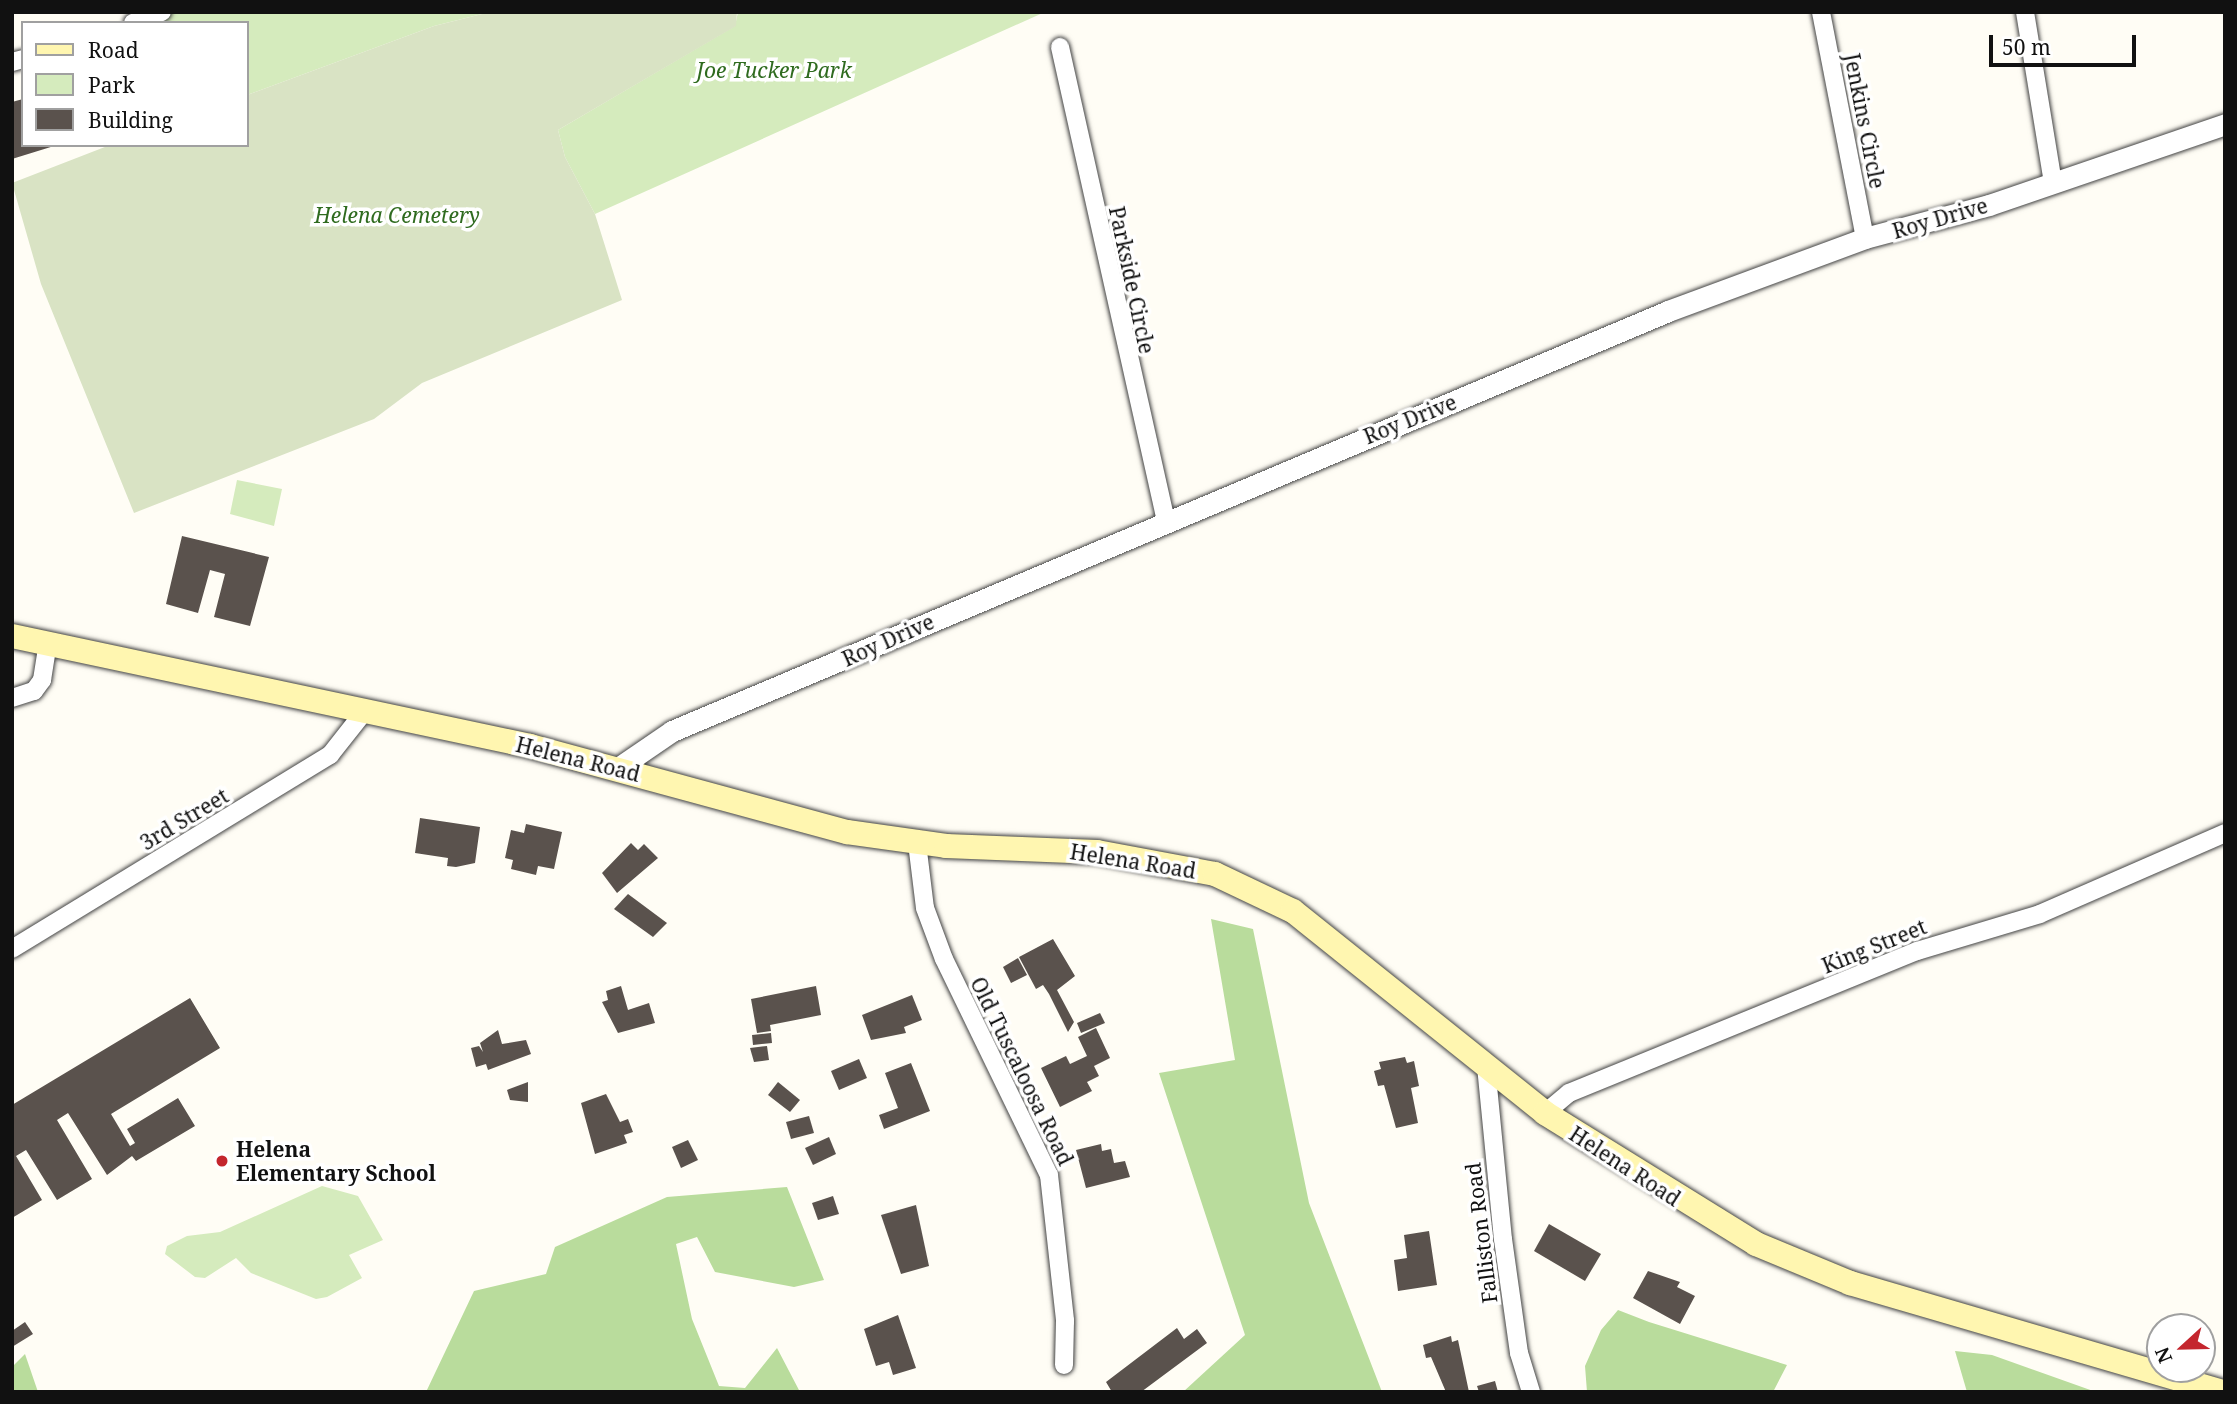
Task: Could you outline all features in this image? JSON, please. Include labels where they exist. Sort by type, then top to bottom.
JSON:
[{"type":"main road","name":"Helena Road","points":[[12,636],[618,768],[847,832],[917,843],[1097,852],[1215,874],[1293,911],[1545,1113],[1701,1214],[1805,1266],[2222,1392]]},
{"type":"street","points":[[138,21],[162,12]]},
{"type":"street","name":"Jenkins Circle","points":[[1821,12],[1865,238]]},
{"type":"street","points":[[2025,12],[2053,183]]},
{"type":"street","name":"Parkside Circle","points":[[1060,47],[1166,522]]},
{"type":"street","name":"Roy Drive","points":[[618,768],[672,731],[1668,311],[1865,238],[2053,183],[2225,124]]},
{"type":"street","points":[[12,698],[34,691],[42,680],[48,643]]},
{"type":"street","name":"3rd Street","points":[[12,949],[330,755],[363,712]]},
{"type":"street","name":"King Street","points":[[1545,1113],[1569,1093],[1917,951],[2040,914],[2225,833]]},
{"type":"street","name":"Old Tuscaloosa Road","points":[[917,843],[925,908],[944,959],[1049,1175],[1063,1294],[1064,1365]]},
{"type":"street","name":"Falliston Road","points":[[1486,1066],[1503,1239],[1519,1353],[1531,1392]]},
{"type":"green space","points":[[154,12],[490,12],[434,26],[248,95],[248,21],[152,21]]},
{"type":"green space","name":"Helena Cemetery","points":[[490,12],[737,12],[736,26],[558,130],[565,157],[595,214],[622,300],[422,383],[374,419],[134,513],[41,284],[12,183],[105,147],[248,147],[248,95],[434,26]]},
{"type":"green space","name":"Joe Tucker Park","points":[[738,12],[1045,12],[595,214],[565,157],[558,130],[735,26]]},
{"type":"green space","points":[[237,480],[282,489],[274,526],[230,514]]},
{"type":"green space","points":[[1211,919],[1253,929],[1309,1203],[1382,1392],[1183,1392],[1245,1335],[1159,1073],[1235,1060]]},
{"type":"green space","points":[[322,1186],[358,1196],[383,1240],[349,1255],[362,1278],[327,1297],[316,1299],[251,1273],[236,1258],[205,1278],[195,1277],[165,1254],[167,1246],[187,1236],[220,1232]]},
{"type":"green space","points":[[787,1187],[824,1280],[794,1287],[715,1272],[697,1237],[676,1244],[692,1319],[719,1386],[745,1388],[777,1348],[800,1392],[426,1392],[474,1291],[546,1274],[555,1247],[667,1197]]},
{"type":"green space","points":[[1618,1310],[1787,1365],[1773,1392],[1587,1392],[1585,1366],[1601,1330]]},
{"type":"green space","points":[[1955,1351],[1992,1355],[2096,1392],[1967,1392]]},
{"type":"green space","points":[[25,1354],[38,1392],[12,1392],[12,1367]]},
{"type":"building","points":[[21,100],[21,147],[51,147],[12,159],[12,102]]},
{"type":"building","points":[[182,536],[269,557],[250,626],[214,617],[225,574],[210,570],[198,613],[166,604]]},
{"type":"building","points":[[420,818],[480,827],[475,863],[447,866],[448,858],[415,853]]},
{"type":"building","points":[[526,824],[562,832],[554,869],[538,866],[536,875],[511,869],[513,860],[505,858],[511,830],[524,833]]},
{"type":"building","points":[[631,843],[638,850],[644,844],[658,858],[617,893],[602,873]]},
{"type":"building","points":[[628,894],[667,923],[653,937],[614,909]]},
{"type":"building","points":[[1053,939],[1075,976],[1057,990],[1074,1022],[1068,1032],[1049,994],[1043,985],[1036,989],[1019,957]]},
{"type":"building","points":[[1018,958],[1027,975],[1011,983],[1003,967]]},
{"type":"building","points":[[621,986],[628,1010],[649,1003],[655,1023],[618,1033],[602,1002],[608,1000],[606,991]]},
{"type":"building","points":[[816,986],[821,1015],[770,1025],[771,1031],[757,1033],[751,999]]},
{"type":"building","points":[[912,995],[922,1020],[904,1027],[906,1033],[871,1040],[862,1015]]},
{"type":"building","name":"Helena Elementary School","points":[[190,998],[220,1048],[111,1114],[130,1146],[135,1143],[127,1129],[178,1098],[195,1126],[136,1161],[132,1156],[107,1175],[68,1113],[57,1120],[92,1179],[57,1200],[26,1150],[16,1156],[42,1200],[12,1218],[12,1105]]},
{"type":"building","points":[[1100,1013],[1105,1023],[1081,1033],[1077,1023]]},
{"type":"building","points":[[1096,1028],[1110,1058],[1094,1066],[1099,1076],[1087,1082],[1092,1091],[1060,1107],[1041,1068],[1066,1056],[1070,1064],[1087,1056],[1078,1037]]},
{"type":"building","points":[[498,1030],[502,1044],[526,1040],[531,1054],[488,1070],[486,1064],[476,1067],[471,1048],[479,1046],[483,1052],[480,1043]]},
{"type":"building","points":[[771,1033],[772,1043],[753,1045],[752,1035]]},
{"type":"building","points":[[767,1046],[769,1060],[754,1062],[750,1048]]},
{"type":"building","points":[[1405,1057],[1407,1063],[1414,1061],[1419,1086],[1411,1088],[1418,1123],[1396,1128],[1384,1085],[1378,1086],[1374,1071],[1381,1069],[1379,1062]]},
{"type":"building","points":[[859,1059],[867,1078],[839,1090],[831,1071]]},
{"type":"building","points":[[911,1063],[930,1111],[884,1129],[879,1115],[898,1108],[885,1073]]},
{"type":"building","points":[[528,1082],[528,1102],[510,1100],[507,1090]]},
{"type":"building","points":[[778,1082],[800,1100],[790,1112],[768,1095]]},
{"type":"building","points":[[606,1094],[620,1122],[628,1119],[633,1132],[624,1135],[627,1143],[595,1154],[581,1103]]},
{"type":"building","points":[[809,1116],[814,1133],[791,1139],[786,1122]]},
{"type":"building","points":[[829,1137],[836,1154],[813,1165],[805,1148]]},
{"type":"building","points":[[688,1140],[698,1160],[681,1168],[672,1147]]},
{"type":"building","points":[[1101,1144],[1102,1151],[1111,1149],[1114,1163],[1125,1161],[1130,1177],[1086,1188],[1076,1150]]},
{"type":"building","points":[[833,1196],[839,1214],[818,1220],[812,1203]]},
{"type":"building","points":[[916,1205],[929,1266],[901,1274],[881,1215]]},
{"type":"building","points":[[1549,1224],[1601,1254],[1585,1281],[1534,1251]]},
{"type":"building","points":[[1429,1231],[1437,1285],[1398,1291],[1394,1260],[1407,1258],[1404,1235]]},
{"type":"building","points":[[1648,1271],[1680,1282],[1677,1287],[1695,1296],[1680,1324],[1633,1298]]},
{"type":"building","points":[[898,1315],[916,1368],[893,1375],[889,1362],[876,1366],[864,1329]]},
{"type":"building","points":[[25,1322],[33,1334],[12,1347],[12,1331]]},
{"type":"building","points":[[1177,1328],[1184,1339],[1197,1329],[1207,1343],[1141,1392],[1112,1392],[1106,1382]]},
{"type":"building","points":[[1451,1336],[1452,1342],[1458,1340],[1469,1392],[1446,1392],[1431,1357],[1426,1358],[1423,1345]]},
{"type":"building","points":[[1495,1381],[1498,1392],[1479,1392],[1477,1386]]},
{"type":"place","name":"Helena Elementary School","points":[[222,1161]]}]
